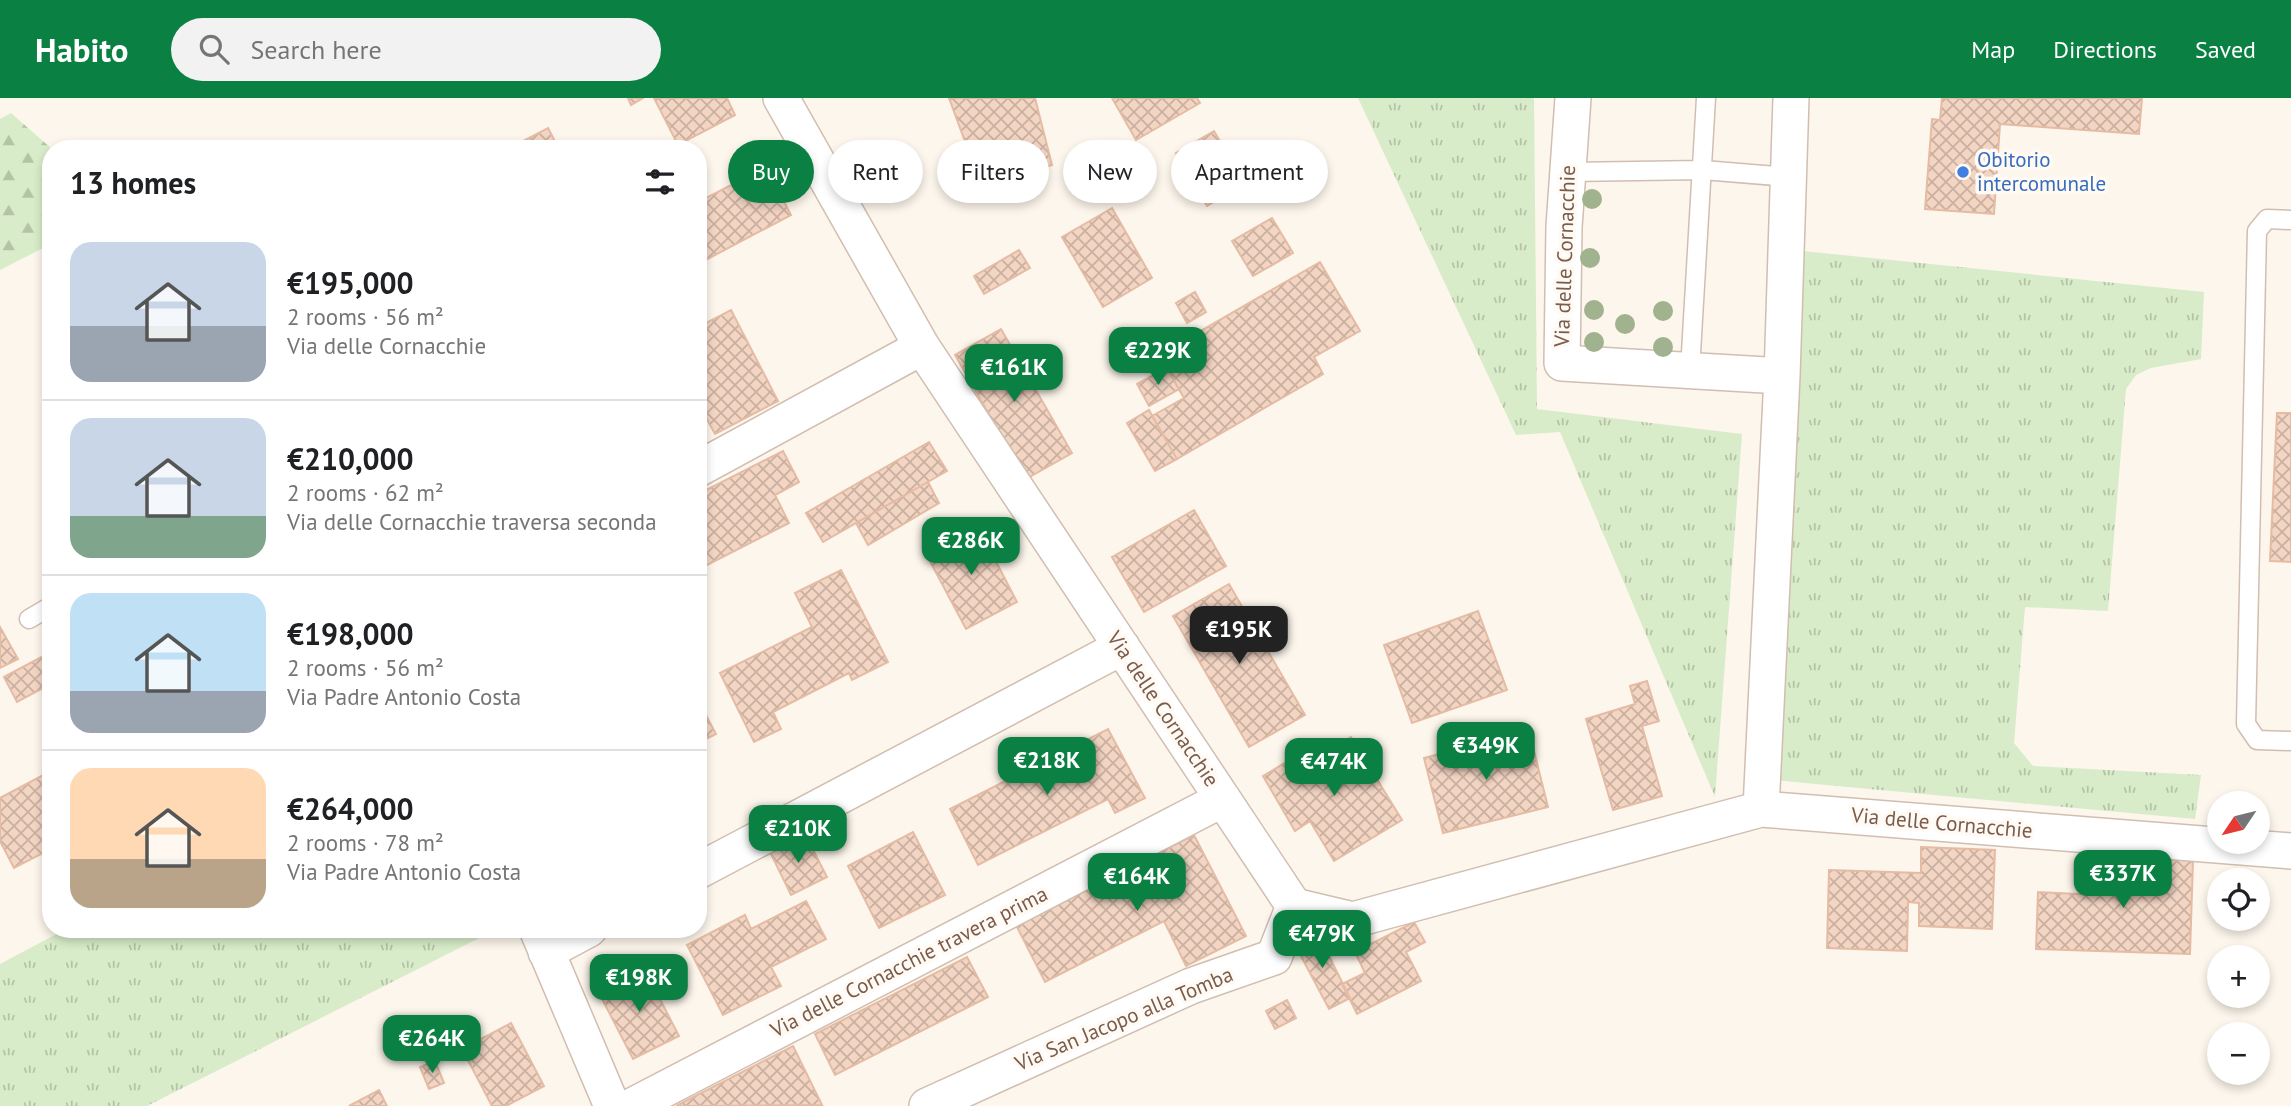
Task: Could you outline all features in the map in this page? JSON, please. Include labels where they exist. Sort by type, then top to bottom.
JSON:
[{"type":"street","name":"Via delle Cornacchie","points":[[781,98],[922,347],[1294,906],[1353,920],[1761,809],[2291,851]]},
{"type":"street","name":"Via delle Cornacchie","points":[[1573,98],[1564,227],[1562,363],[1782,376]]},
{"type":"street","points":[[1761,809],[1782,376],[1791,98]]},
{"type":"street","points":[[707,464],[922,347]]},
{"type":"street","points":[[707,866],[1122,647]]},
{"type":"street","name":"Via delle Cornacchie travera prima","points":[[632,1106],[1223,799]]},
{"type":"street","name":"Via San Jacopo alla Tomba","points":[[927,1106],[1191,986],[1274,957],[1294,906]]},
{"type":"street","points":[[542,941],[612,1106]]},
{"type":"lane","points":[[1690,370],[1706,98]]},
{"type":"lane","points":[[1568,172],[1703,170],[1788,177]]},
{"type":"lane","points":[[2291,220],[2267,219],[2257,231],[2246,724],[2257,740],[2291,741]]},
{"type":"lane","points":[[29,619],[42,611]]},
{"type":"green space","points":[[1358,98],[1534,98],[1537,409],[1742,434],[1715,797],[1560,432],[1516,435]]},
{"type":"green space","points":[[11,113],[42,140],[42,249],[0,270],[0,119]]},
{"type":"green space","points":[[1803,251],[2204,292],[2201,359],[2151,368],[2136,375],[2126,389],[2108,611],[2025,607],[2014,743],[2033,766],[2201,775],[2195,819],[1772,780]]},
{"type":"green space","points":[[49,938],[479,938],[147,1106],[0,1106],[0,964]]},
{"type":"building","points":[[628,98],[643,98],[631,105]]},
{"type":"building","points":[[654,98],[727,98],[735,115],[688,140],[675,140]]},
{"type":"building","points":[[949,98],[1035,98],[1046,140],[964,140]]},
{"type":"building","points":[[1112,98],[1197,98],[1200,103],[1136,140]]},
{"type":"building","name":"Obitorio intercomunale","points":[[1942,98],[2142,98],[2139,134],[2000,124],[1994,214],[1925,209],[1932,119],[1940,120]]},
{"type":"building","points":[[548,128],[554,140],[525,140]]},
{"type":"building","points":[[1214,131],[1219,140],[1198,140]]},
{"type":"building","points":[[728,187],[728,203],[785,203],[791,215],[707,259],[707,197]]},
{"type":"building","points":[[1112,208],[1152,278],[1103,307],[1062,237]]},
{"type":"building","points":[[1272,218],[1293,253],[1253,276],[1232,241]]},
{"type":"building","points":[[1019,250],[1030,268],[984,294],[974,276]]},
{"type":"building","points":[[1320,262],[1360,331],[1314,357],[1323,374],[1177,459],[1152,416],[1184,398],[1159,355]]},
{"type":"building","points":[[1195,292],[1206,312],[1187,323],[1176,303]]},
{"type":"building","points":[[731,310],[778,401],[715,434],[707,419],[707,322]]},
{"type":"building","points":[[1001,329],[1072,453],[1026,479],[955,355]]},
{"type":"building","points":[[1167,368],[1179,389],[1149,406],[1137,384]]},
{"type":"building","points":[[1149,410],[1177,459],[1155,471],[1127,423]]},
{"type":"building","points":[[2277,413],[2291,413],[2291,562],[2270,561]]},
{"type":"building","points":[[929,442],[947,471],[823,542],[806,513]]},
{"type":"building","points":[[783,451],[799,482],[775,495],[789,523],[707,565],[707,489]]},
{"type":"building","points":[[928,482],[939,503],[868,545],[856,523]]},
{"type":"building","points":[[1194,510],[1226,566],[1144,612],[1112,557]]},
{"type":"building","points":[[977,525],[1017,602],[966,629],[925,552]]},
{"type":"building","points":[[841,570],[888,662],[852,680],[849,673],[773,712],[781,729],[754,742],[720,673],[812,627],[795,593]]},
{"type":"building","points":[[1229,584],[1305,715],[1249,747],[1173,616]]},
{"type":"building","points":[[1478,611],[1507,690],[1412,723],[1384,645]]},
{"type":"building","points":[[0,627],[18,659],[0,668]]},
{"type":"building","points":[[42,657],[42,689],[17,702],[4,677]]},
{"type":"building","points":[[1647,681],[1659,721],[1642,726],[1662,796],[1613,810],[1586,719],[1635,704],[1630,686]]},
{"type":"building","points":[[707,717],[716,734],[707,738]]},
{"type":"building","points":[[1108,729],[1145,798],[1115,813],[1108,799],[978,865],[950,809]]},
{"type":"building","points":[[1529,731],[1548,807],[1443,833],[1424,758]]},
{"type":"building","points":[[1351,737],[1402,820],[1334,861],[1310,821],[1295,831],[1263,776],[1293,758],[1298,767]]},
{"type":"building","points":[[42,776],[42,854],[14,868],[0,841],[0,798]]},
{"type":"building","points":[[913,832],[945,895],[879,928],[848,866]]},
{"type":"building","points":[[805,834],[827,877],[791,895],[770,852]]},
{"type":"building","points":[[1194,835],[1246,936],[1186,966],[1164,921],[1045,982],[1016,925]]},
{"type":"building","points":[[1921,847],[1995,850],[1992,929],[1919,926],[1919,903],[1908,902],[1907,951],[1827,948],[1829,870],[1921,873]]},
{"type":"building","points":[[2100,857],[2193,860],[2190,954],[2036,949],[2038,892],[2098,895]]},
{"type":"building","points":[[806,901],[826,939],[771,967],[781,986],[723,1015],[687,945],[701,938],[707,938],[707,935],[745,915],[751,929]]},
{"type":"building","points":[[1414,922],[1425,942],[1406,952],[1421,981],[1357,1014],[1342,984],[1365,973],[1355,952]]},
{"type":"building","points":[[1317,932],[1350,998],[1329,1009],[1294,943]]},
{"type":"building","points":[[967,957],[988,997],[835,1075],[815,1034]]},
{"type":"building","points":[[645,970],[679,1036],[633,1059],[599,993]]},
{"type":"building","points":[[1287,1000],[1296,1018],[1275,1029],[1266,1011]]},
{"type":"building","points":[[511,1023],[544,1086],[506,1106],[492,1106],[462,1049]]},
{"type":"building","points":[[793,1046],[822,1105],[676,1106]]},
{"type":"building","points":[[435,1061],[444,1083],[429,1089],[420,1067]]},
{"type":"building","points":[[379,1090],[387,1106],[349,1106]]},
{"type":"place","name":"Obitorio intercomunale","points":[[1963,172]]}]
